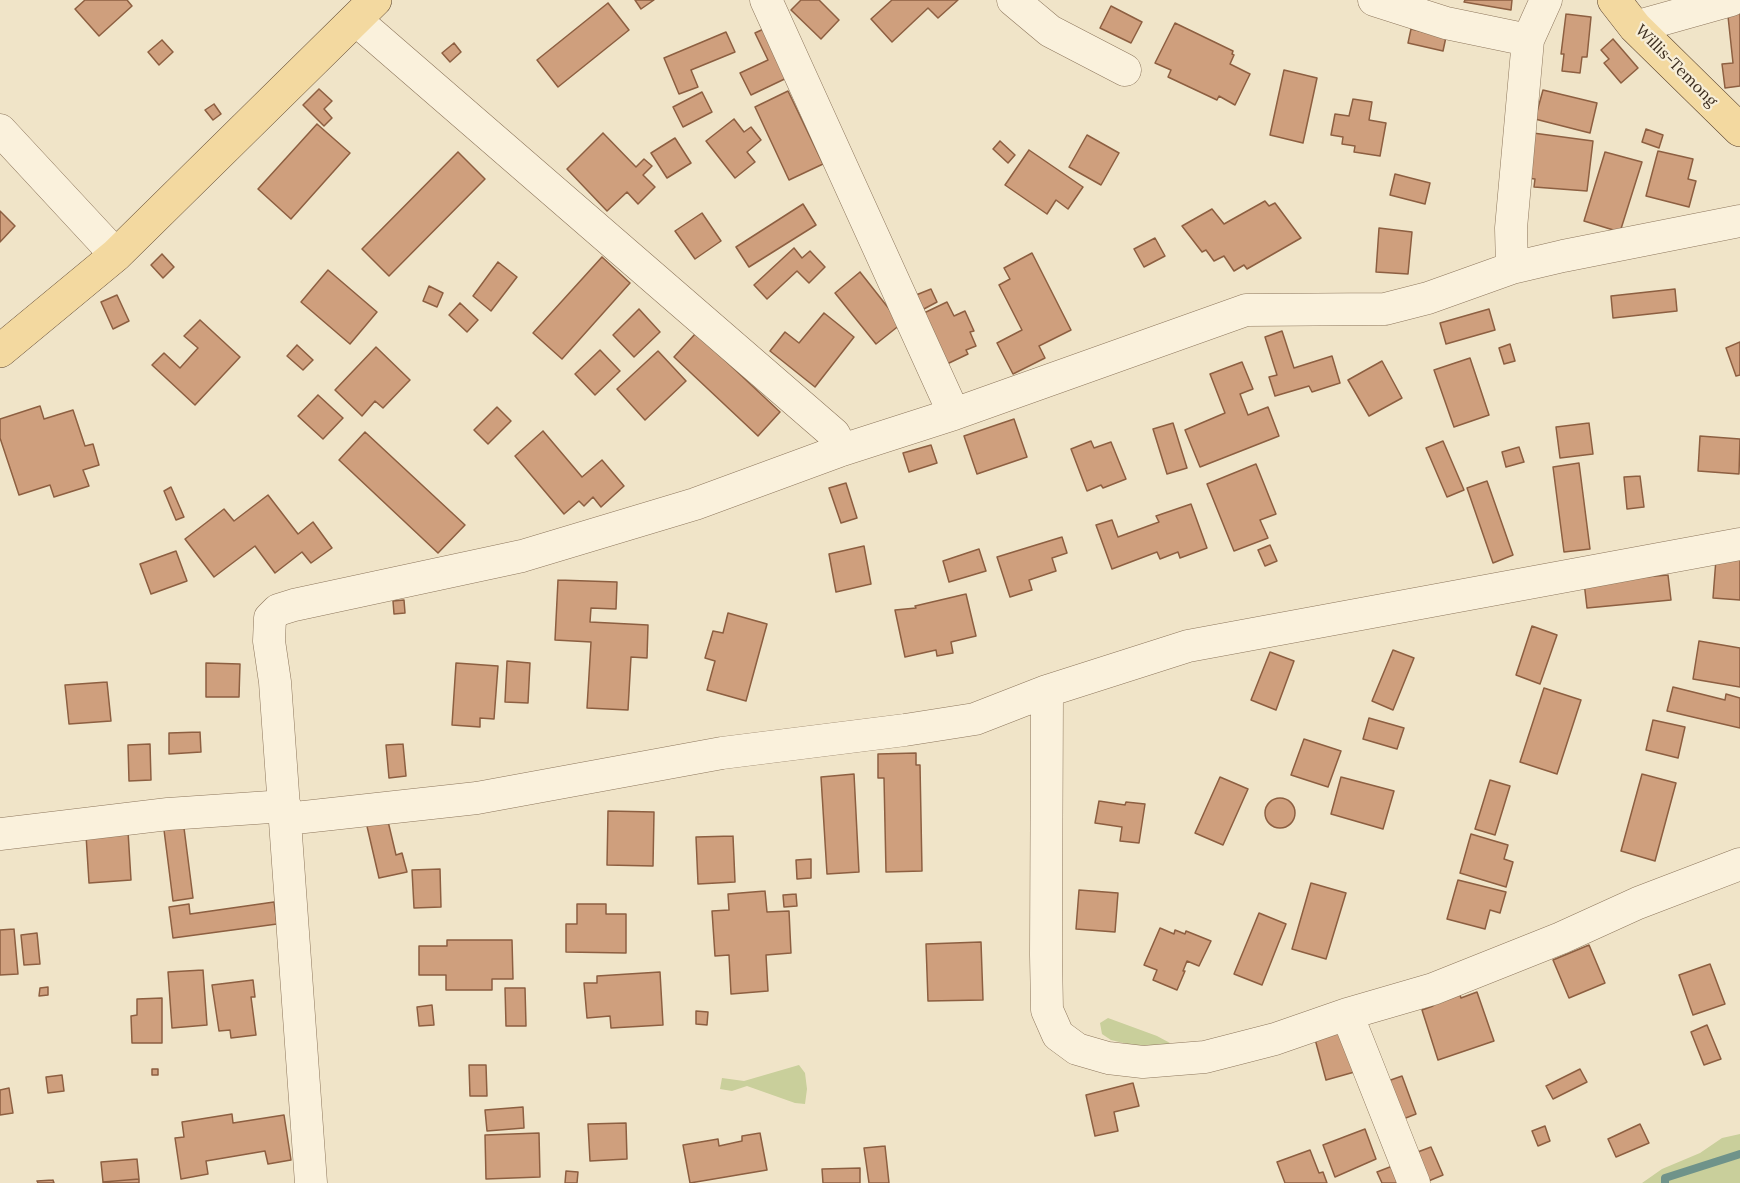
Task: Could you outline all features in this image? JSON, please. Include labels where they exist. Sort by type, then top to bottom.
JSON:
[{"type":"main road","name":"Willis-Temong","points":[[1614,0],[1635,27],[1740,130]]},
{"type":"main road","points":[[0,351],[116,255],[366,10]]},
{"type":"street","points":[[766,0],[954,414]]},
{"type":"street","points":[[1012,0],[1050,30],[1125,70]]},
{"type":"street","points":[[1374,0],[1446,23],[1528,40]]},
{"type":"street","points":[[1512,268],[1511,228],[1528,40],[1546,0]]},
{"type":"street","points":[[1635,27],[1731,0]]},
{"type":"street","points":[[366,10],[834,434],[842,450]]},
{"type":"street","points":[[0,130],[116,255]]},
{"type":"street","points":[[311,1183],[276,682],[269,641],[270,618],[278,610],[522,556],[695,504],[842,450],[954,414],[1246,310],[1385,309],[1428,298],[1512,268],[1740,221]]},
{"type":"street","points":[[0,834],[168,814],[286,812],[477,798],[722,753],[975,719],[1047,691],[1188,646],[1740,544]]},
{"type":"street","points":[[1047,691],[1047,1010],[1058,1035],[1077,1049],[1108,1058],[1143,1062],[1205,1058],[1275,1040],[1347,1014],[1433,989],[1561,938],[1638,903],[1740,864]]},
{"type":"street","points":[[1347,1014],[1414,1183]]},
{"type":"green space","points":[[1108,1018],[1170,1043],[1161,1052],[1111,1040],[1102,1034],[1100,1023]]},
{"type":"green space","points":[[799,1065],[805,1073],[807,1089],[805,1104],[795,1103],[747,1086],[732,1091],[720,1089],[722,1078],[744,1081]]},
{"type":"green space","points":[[1740,1134],[1740,1183],[1642,1183],[1662,1169],[1700,1153],[1722,1138]]},
{"type":"building","points":[[85,0],[127,0],[132,6],[99,36],[75,9]]},
{"type":"building","points":[[635,0],[654,0],[641,9]]},
{"type":"building","points":[[801,0],[819,0],[839,20],[821,39],[791,10]]},
{"type":"building","points":[[892,0],[958,0],[938,18],[928,8],[892,42],[871,19]]},
{"type":"building","points":[[1465,0],[1512,0],[1511,10],[1464,2]]},
{"type":"building","points":[[608,3],[629,30],[558,87],[537,60]]},
{"type":"building","points":[[1740,5],[1740,86],[1725,88],[1722,64],[1733,63],[1727,7]]},
{"type":"building","points":[[1111,6],[1142,22],[1131,43],[1100,28]]},
{"type":"building","points":[[1566,14],[1591,17],[1587,57],[1582,57],[1580,73],[1562,71],[1564,54],[1561,54]]},
{"type":"building","points":[[1175,23],[1233,51],[1234,55],[1230,64],[1250,74],[1235,105],[1219,96],[1217,100],[1168,77],[1171,70],[1155,63]]},
{"type":"building","points":[[770,26],[793,75],[751,95],[740,73],[768,60],[755,33]]},
{"type":"building","points":[[1411,29],[1446,37],[1443,51],[1408,43]]},
{"type":"building","points":[[726,32],[735,52],[691,70],[698,87],[679,94],[664,58]]},
{"type":"building","points":[[1613,39],[1638,68],[1621,83],[1604,63],[1609,59],[1601,50]]},
{"type":"building","points":[[162,40],[173,52],[159,65],[148,52]]},
{"type":"building","points":[[454,43],[461,52],[450,62],[442,53]]},
{"type":"building","points":[[1284,70],[1317,78],[1303,143],[1270,135]]},
{"type":"building","points":[[319,89],[332,101],[324,109],[332,118],[324,126],[303,105]]},
{"type":"building","points":[[1543,90],[1597,103],[1590,133],[1535,119]]},
{"type":"building","points":[[788,91],[823,164],[789,180],[755,107]]},
{"type":"building","points":[[702,92],[712,112],[683,127],[673,107]]},
{"type":"building","points":[[1353,99],[1372,102],[1369,120],[1386,123],[1380,156],[1354,152],[1355,146],[1342,144],[1343,137],[1331,135],[1335,114],[1349,116]]},
{"type":"building","points":[[214,104],[221,114],[213,120],[205,110]]},
{"type":"building","points":[[734,119],[744,132],[751,127],[761,140],[747,152],[755,162],[735,178],[706,141]]},
{"type":"building","points":[[317,124],[350,153],[291,219],[258,189]]},
{"type":"building","points":[[1646,129],[1663,135],[1659,148],[1642,142]]},
{"type":"building","points":[[603,133],[636,167],[644,159],[652,166],[643,175],[655,187],[638,204],[627,192],[607,211],[567,169]]},
{"type":"building","points":[[1533,133],[1593,141],[1587,191],[1534,187],[1535,179],[1527,178]]},
{"type":"building","points":[[1087,135],[1119,153],[1101,185],[1069,167]]},
{"type":"building","points":[[675,138],[691,163],[667,178],[651,153]]},
{"type":"building","points":[[1000,141],[1015,155],[1008,163],[993,149]]},
{"type":"building","points":[[1029,150],[1083,187],[1068,209],[1056,200],[1047,214],[1005,185]]},
{"type":"building","points":[[1658,151],[1693,159],[1688,179],[1696,181],[1689,207],[1646,196]]},
{"type":"building","points":[[458,152],[485,179],[389,276],[362,249]]},
{"type":"building","points":[[1605,152],[1642,162],[1620,232],[1584,221]]},
{"type":"building","points":[[1395,174],[1430,183],[1425,204],[1390,195]]},
{"type":"building","points":[[1265,201],[1269,206],[1275,203],[1301,238],[1247,269],[1244,265],[1234,271],[1224,256],[1214,261],[1206,250],[1202,252],[1182,226],[1212,209],[1224,224]]},
{"type":"building","points":[[803,204],[816,225],[749,267],[736,247]]},
{"type":"building","points":[[0,211],[15,226],[0,242]]},
{"type":"building","points":[[702,213],[721,241],[695,259],[675,231]]},
{"type":"building","points":[[1379,228],[1412,232],[1408,274],[1376,272]]},
{"type":"building","points":[[1155,238],[1165,256],[1144,267],[1134,249]]},
{"type":"building","points":[[794,248],[802,258],[810,251],[825,267],[809,283],[797,271],[767,299],[754,285]]},
{"type":"building","points":[[1032,253],[1071,330],[1039,346],[1045,358],[1013,374],[997,343],[1022,330],[999,285],[1010,279],[1004,268]]},
{"type":"building","points":[[162,254],[174,267],[163,278],[151,265]]},
{"type":"building","points":[[602,257],[630,283],[562,359],[533,333]]},
{"type":"building","points":[[498,262],[517,277],[491,311],[473,296]]},
{"type":"building","points":[[328,270],[377,312],[350,344],[301,302]]},
{"type":"building","points":[[860,272],[901,324],[876,344],[835,293]]},
{"type":"building","points":[[429,286],[443,293],[437,307],[423,301]]},
{"type":"building","points":[[931,289],[937,302],[922,310],[916,295]]},
{"type":"building","points":[[1675,289],[1677,311],[1613,318],[1611,296]]},
{"type":"building","points":[[117,295],[129,321],[113,329],[101,302]]},
{"type":"building","points":[[947,302],[954,316],[965,311],[974,331],[970,332],[976,346],[966,350],[968,354],[947,364],[924,313]]},
{"type":"building","points":[[460,303],[478,320],[467,332],[449,315]]},
{"type":"building","points":[[639,309],[660,332],[634,357],[613,335]]},
{"type":"building","points":[[1489,309],[1495,330],[1446,344],[1440,323]]},
{"type":"building","points":[[824,313],[854,337],[815,387],[770,351],[785,332],[799,343]]},
{"type":"building","points":[[200,320],[240,357],[195,405],[152,365],[164,353],[180,368],[198,348],[184,336]]},
{"type":"building","points":[[1282,331],[1294,368],[1332,356],[1340,383],[1312,392],[1309,386],[1275,396],[1269,377],[1277,375],[1265,337]]},
{"type":"building","points":[[696,333],[780,412],[758,436],[674,357]]},
{"type":"building","points":[[1740,342],[1740,375],[1736,376],[1726,348]]},
{"type":"building","points":[[1510,344],[1515,361],[1504,364],[1499,348]]},
{"type":"building","points":[[297,345],[313,360],[303,370],[287,356]]},
{"type":"building","points":[[376,347],[410,380],[383,408],[375,401],[362,416],[335,390]]},
{"type":"building","points":[[600,350],[620,371],[595,395],[575,374]]},
{"type":"building","points":[[658,351],[686,381],[645,420],[617,389]]},
{"type":"building","points":[[1470,358],[1489,415],[1454,427],[1434,370]]},
{"type":"building","points":[[1382,361],[1402,398],[1369,416],[1348,380]]},
{"type":"building","points":[[1242,362],[1253,389],[1240,394],[1248,415],[1268,407],[1279,436],[1200,467],[1185,430],[1225,413],[1210,374]]},
{"type":"building","points":[[318,395],[343,418],[323,439],[298,416]]},
{"type":"building","points":[[40,406],[44,419],[73,410],[85,446],[93,444],[99,465],[83,470],[89,486],[54,497],[50,485],[19,495],[0,438],[0,419]]},
{"type":"building","points":[[497,407],[511,421],[488,444],[474,430]]},
{"type":"building","points":[[1014,419],[1027,457],[977,474],[964,436]]},
{"type":"building","points":[[1173,423],[1187,468],[1167,474],[1153,429]]},
{"type":"building","points":[[1589,423],[1593,454],[1560,458],[1556,427]]},
{"type":"building","points":[[543,431],[582,477],[602,460],[624,486],[601,507],[593,497],[584,506],[579,501],[564,514],[515,456]]},
{"type":"building","points":[[365,432],[465,525],[438,553],[339,460]]},
{"type":"building","points":[[1700,436],[1740,439],[1739,474],[1698,471]]},
{"type":"building","points":[[1091,441],[1094,448],[1111,442],[1126,479],[1103,488],[1101,485],[1087,491],[1071,449]]},
{"type":"building","points":[[1443,441],[1464,490],[1447,497],[1426,448]]},
{"type":"building","points":[[931,445],[937,463],[909,472],[903,453]]},
{"type":"building","points":[[1519,447],[1524,462],[1506,467],[1502,452]]},
{"type":"building","points":[[1579,463],[1590,549],[1564,552],[1553,467]]},
{"type":"building","points":[[1256,464],[1276,514],[1260,520],[1268,538],[1234,551],[1207,484]]},
{"type":"building","points":[[1640,476],[1644,507],[1627,509],[1624,477]]},
{"type":"building","points":[[1487,481],[1513,555],[1493,563],[1467,488]]},
{"type":"building","points":[[846,483],[857,518],[841,523],[829,488]]},
{"type":"building","points":[[171,487],[184,517],[176,520],[164,491]]},
{"type":"building","points":[[268,495],[298,534],[313,522],[332,548],[311,563],[302,552],[275,573],[255,546],[214,577],[185,539],[224,509],[234,521]]},
{"type":"building","points":[[1191,504],[1207,548],[1180,558],[1178,552],[1160,559],[1157,552],[1112,569],[1096,525],[1112,520],[1118,537],[1159,522],[1156,516]]},
{"type":"building","points":[[1062,537],[1067,553],[1052,558],[1056,571],[1029,580],[1032,590],[1010,597],[997,557]]},
{"type":"building","points":[[1270,545],[1277,561],[1265,566],[1258,550]]},
{"type":"building","points":[[864,546],[871,584],[836,592],[829,554]]},
{"type":"building","points":[[979,549],[986,571],[949,582],[943,561]]},
{"type":"building","points":[[176,551],[187,581],[151,594],[140,564]]},
{"type":"building","points":[[1716,559],[1740,560],[1740,600],[1713,598]]},
{"type":"building","points":[[1668,575],[1671,600],[1587,608],[1584,582]]},
{"type":"building","points":[[558,580],[617,582],[616,609],[591,608],[590,622],[648,625],[647,658],[631,657],[628,710],[587,708],[591,642],[555,640]]},
{"type":"building","points":[[966,594],[976,636],[951,642],[953,653],[937,656],[936,650],[905,657],[895,610],[916,608],[915,606]]},
{"type":"building","points":[[404,600],[405,613],[394,614],[393,601]]},
{"type":"building","points":[[728,613],[767,624],[746,701],[707,690],[715,661],[705,658],[713,631],[723,633]]},
{"type":"building","points":[[1532,626],[1557,635],[1540,684],[1516,675]]},
{"type":"building","points":[[1699,641],[1740,648],[1740,687],[1693,679]]},
{"type":"building","points":[[1393,650],[1414,658],[1393,710],[1372,701]]},
{"type":"building","points":[[1270,652],[1294,661],[1276,710],[1251,700]]},
{"type":"building","points":[[507,661],[530,663],[528,703],[505,702]]},
{"type":"building","points":[[206,663],[240,664],[239,697],[206,697]]},
{"type":"building","points":[[456,663],[498,666],[494,719],[480,718],[480,727],[452,725]]},
{"type":"building","points":[[107,682],[111,721],[69,724],[65,685]]},
{"type":"building","points":[[1673,687],[1725,700],[1726,694],[1740,698],[1740,728],[1667,711]]},
{"type":"building","points":[[1544,688],[1581,700],[1557,774],[1520,762]]},
{"type":"building","points":[[1369,718],[1404,728],[1397,749],[1363,739]]},
{"type":"building","points":[[1653,720],[1685,727],[1678,758],[1646,750]]},
{"type":"building","points":[[200,732],[201,752],[169,754],[169,733]]},
{"type":"building","points":[[1304,739],[1341,751],[1328,787],[1291,775]]},
{"type":"building","points":[[150,744],[151,780],[129,781],[128,745]]},
{"type":"building","points":[[403,744],[406,776],[389,778],[386,745]]},
{"type":"building","points":[[916,753],[916,765],[920,765],[922,871],[886,872],[884,778],[878,778],[878,754]]},
{"type":"building","points":[[854,774],[859,872],[827,874],[821,777]]},
{"type":"building","points":[[1642,774],[1676,783],[1655,861],[1621,851]]},
{"type":"building","points":[[1220,777],[1248,789],[1223,845],[1195,833]]},
{"type":"building","points":[[1341,777],[1394,791],[1383,829],[1331,814]]},
{"type":"building","points":[[1490,780],[1510,786],[1495,835],[1475,829]]},
{"type":"building","points":[[1280,798],[1290,803],[1295,813],[1290,823],[1280,828],[1270,823],[1265,813],[1270,803]]},
{"type":"building","points":[[1099,801],[1125,805],[1126,802],[1145,804],[1139,843],[1120,841],[1122,827],[1095,823]]},
{"type":"building","points":[[608,811],[654,812],[653,866],[607,865]]},
{"type":"building","points":[[387,817],[396,855],[402,853],[407,872],[379,878],[366,822]]},
{"type":"building","points":[[184,828],[193,898],[173,901],[164,830]]},
{"type":"building","points":[[128,831],[131,880],[89,883],[86,835]]},
{"type":"building","points":[[1471,834],[1508,845],[1504,859],[1513,862],[1506,887],[1460,873]]},
{"type":"building","points":[[733,836],[735,882],[698,884],[696,837]]},
{"type":"building","points":[[811,859],[811,878],[797,879],[796,860]]},
{"type":"building","points":[[440,869],[441,907],[414,908],[412,870]]},
{"type":"building","points":[[1458,880],[1506,892],[1500,913],[1490,910],[1485,929],[1447,919]]},
{"type":"building","points":[[1311,883],[1346,893],[1326,959],[1292,949]]},
{"type":"building","points":[[1079,890],[1118,893],[1115,932],[1076,929]]},
{"type":"building","points":[[765,891],[767,912],[789,911],[791,953],[766,955],[768,991],[731,994],[729,955],[715,956],[712,911],[729,910],[728,894]]},
{"type":"building","points":[[796,894],[797,906],[784,907],[783,895]]},
{"type":"building","points":[[274,902],[277,924],[173,938],[169,907],[189,904],[190,914]]},
{"type":"building","points":[[577,904],[606,904],[606,914],[626,914],[626,953],[566,952],[566,924],[577,924]]},
{"type":"building","points":[[1259,913],[1286,924],[1262,985],[1234,974]]},
{"type":"building","points":[[1160,928],[1174,934],[1175,930],[1185,934],[1186,931],[1211,941],[1199,966],[1187,961],[1177,990],[1153,980],[1157,970],[1144,965]]},
{"type":"building","points":[[14,929],[18,974],[0,975],[0,930]]},
{"type":"building","points":[[37,933],[40,964],[24,965],[21,935]]},
{"type":"building","points":[[447,940],[512,940],[513,979],[492,979],[492,990],[446,990],[446,975],[419,975],[419,946],[447,946]]},
{"type":"building","points":[[981,942],[983,1000],[928,1001],[926,944]]},
{"type":"building","points":[[1589,945],[1605,983],[1569,998],[1553,960]]},
{"type":"building","points":[[1710,964],[1725,1004],[1693,1015],[1679,975]]},
{"type":"building","points":[[203,970],[207,1025],[172,1028],[168,972]]},
{"type":"building","points":[[660,972],[663,1025],[611,1028],[610,1016],[587,1018],[584,983],[597,983],[597,976]]},
{"type":"building","points":[[253,980],[255,997],[251,997],[256,1035],[231,1038],[230,1030],[219,1031],[212,985]]},
{"type":"building","points":[[48,987],[48,995],[39,996],[40,988]]},
{"type":"building","points":[[505,988],[525,988],[526,1026],[506,1026]]},
{"type":"building","points":[[1459,992],[1461,998],[1477,992],[1494,1041],[1438,1060],[1422,1010],[1433,1006],[1431,1001]]},
{"type":"building","points":[[162,998],[162,1043],[132,1043],[131,1016],[137,1015],[137,999]]},
{"type":"building","points":[[432,1005],[434,1025],[419,1026],[417,1007]]},
{"type":"building","points":[[696,1011],[708,1012],[707,1025],[696,1024]]},
{"type":"building","points":[[1707,1025],[1721,1059],[1704,1065],[1691,1032]]},
{"type":"building","points":[[1347,1030],[1358,1071],[1326,1080],[1315,1039]]},
{"type":"building","points":[[469,1065],[486,1065],[487,1096],[470,1096]]},
{"type":"building","points":[[152,1069],[158,1069],[158,1075],[152,1075]]},
{"type":"building","points":[[1580,1069],[1587,1082],[1553,1099],[1546,1086]]},
{"type":"building","points":[[62,1075],[64,1091],[48,1093],[46,1077]]},
{"type":"building","points":[[1402,1076],[1416,1114],[1398,1121],[1385,1082]]},
{"type":"building","points":[[1133,1083],[1139,1106],[1114,1112],[1118,1131],[1095,1136],[1086,1095]]},
{"type":"building","points":[[9,1088],[13,1113],[0,1115],[0,1090]]},
{"type":"building","points":[[523,1107],[524,1128],[487,1131],[485,1110]]},
{"type":"building","points":[[232,1114],[233,1123],[284,1115],[291,1160],[268,1164],[265,1151],[206,1161],[208,1174],[181,1179],[175,1138],[184,1137],[182,1122]]},
{"type":"building","points":[[626,1123],[627,1159],[590,1161],[588,1124]]},
{"type":"building","points":[[1640,1124],[1649,1143],[1616,1157],[1608,1139]]},
{"type":"building","points":[[1545,1126],[1550,1141],[1538,1146],[1532,1131]]},
{"type":"building","points":[[1365,1129],[1376,1159],[1335,1177],[1323,1145]]},
{"type":"building","points":[[539,1133],[540,1177],[486,1179],[485,1135]]},
{"type":"building","points":[[760,1133],[767,1170],[690,1183],[683,1145],[718,1139],[719,1146],[742,1141],[742,1136]]},
{"type":"building","points":[[885,1146],[889,1183],[869,1183],[864,1148]]},
{"type":"building","points":[[1431,1147],[1443,1175],[1426,1182],[1415,1153]]},
{"type":"building","points":[[1310,1150],[1319,1173],[1323,1172],[1327,1183],[1285,1183],[1277,1162]]},
{"type":"building","points":[[137,1159],[139,1179],[103,1182],[101,1162]]},
{"type":"building","points":[[1395,1165],[1403,1183],[1382,1183],[1377,1172]]},
{"type":"building","points":[[860,1168],[860,1183],[823,1183],[822,1169]]},
{"type":"building","points":[[566,1171],[578,1172],[577,1183],[565,1183]]},
{"type":"building","points":[[139,1179],[139,1183],[103,1183],[103,1182]]},
{"type":"building","points":[[53,1180],[54,1183],[38,1183],[37,1181]]},
{"type":"waterway","points":[[1665,1183],[1665,1178],[1740,1154]]}]
